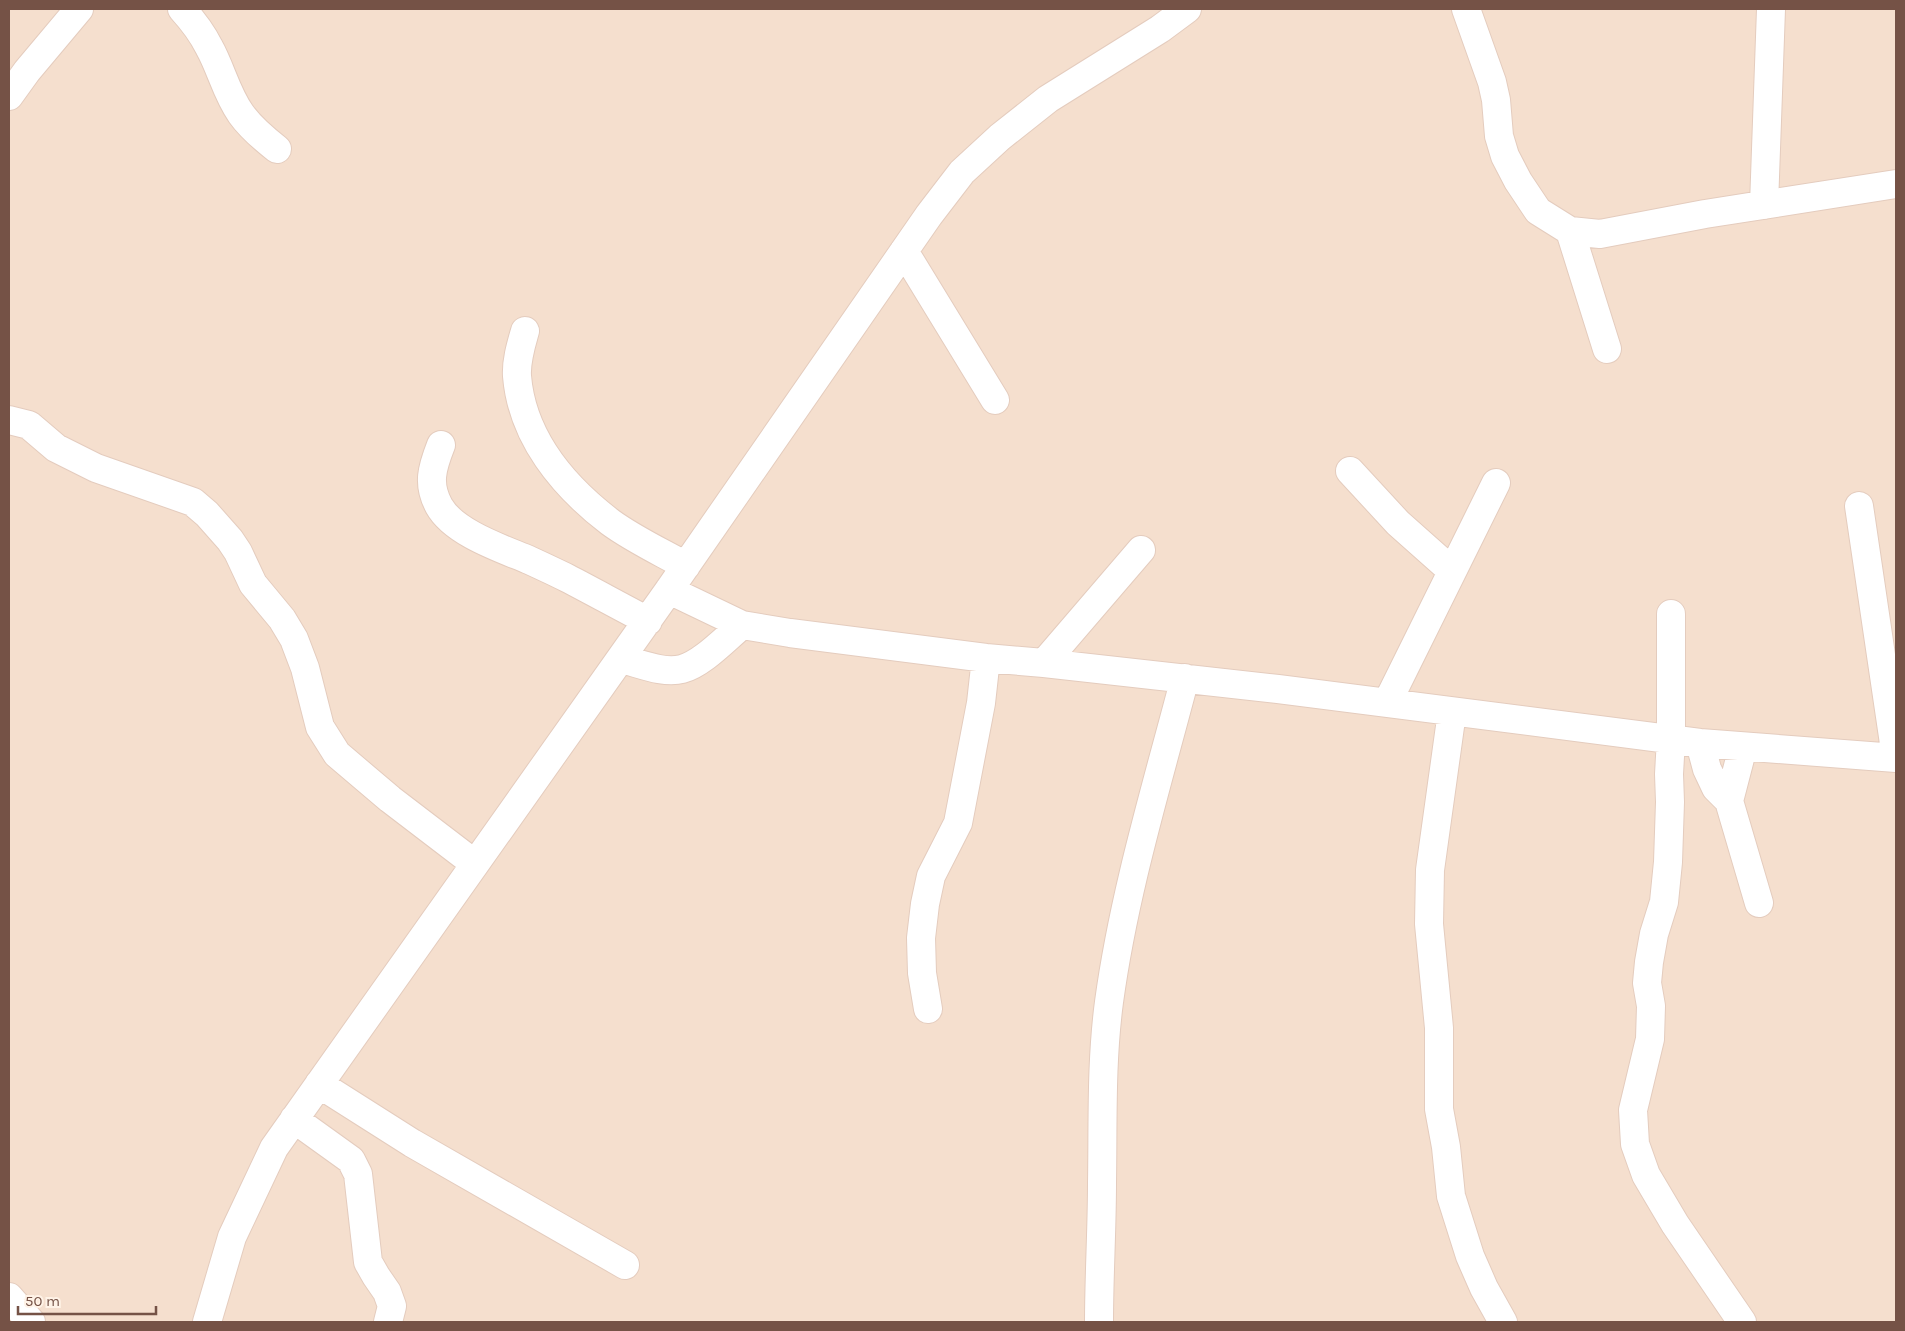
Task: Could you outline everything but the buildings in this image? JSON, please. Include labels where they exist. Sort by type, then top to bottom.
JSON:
[{"type":"street","points":[[9,96],[27,71],[79,9]]},
{"type":"street","points":[[182,9],[194,22],[210,47],[230,96],[241,114],[257,133],[277,149]]},
{"type":"street","points":[[207,1322],[232,1237],[274,1148],[648,621],[904,251],[962,172],[1000,136],[1048,99],[1160,29],[1187,9]]},
{"type":"street","points":[[1466,9],[1492,82],[1496,100],[1499,136],[1505,156],[1518,181],[1538,211],[1570,231],[1600,234],[1705,214],[1896,184]]},
{"type":"street","points":[[1764,205],[1771,10]]},
{"type":"street","points":[[1570,231],[1607,349]]},
{"type":"street","points":[[904,251],[995,400]]},
{"type":"street","points":[[524,331],[519,351],[517,374],[521,402],[530,430],[546,457],[564,480],[611,522],[686,566]]},
{"type":"street","points":[[9,420],[29,424],[56,448],[96,468],[193,502],[207,514],[230,540],[238,552],[253,584],[282,619],[294,640],[307,675],[320,727],[337,754],[390,799],[475,864]]},
{"type":"street","points":[[441,445],[433,466],[431,488],[440,508],[457,524],[487,544],[568,579],[648,621]]},
{"type":"street","points":[[1350,471],[1398,523],[1452,571]]},
{"type":"street","points":[[1387,703],[1496,483]]},
{"type":"street","points":[[669,590],[742,625],[790,634],[986,658],[1044,662],[1185,678],[1700,743],[1896,758],[1859,506]]},
{"type":"street","points":[[1044,662],[1141,550]]},
{"type":"street","points":[[1671,614],[1671,739],[1668,862],[1664,902],[1648,962],[1647,983],[1651,1006],[1650,1039],[1633,1110],[1636,1144],[1646,1175],[1670,1216],[1742,1322]]},
{"type":"street","points":[[621,659],[664,670],[682,669],[698,662],[742,625]]},
{"type":"street","points":[[928,1009],[922,964],[921,938],[925,904],[932,876],[958,823],[981,703],[986,658]]},
{"type":"street","points":[[1099,1322],[1102,1074],[1109,1003],[1117,952],[1129,897],[1159,772],[1185,678]]},
{"type":"street","points":[[1452,712],[1430,870],[1429,924],[1440,1028],[1439,1109],[1446,1147],[1451,1196],[1470,1256],[1484,1288],[1503,1322]]},
{"type":"street","points":[[1700,743],[1707,769],[1716,788],[1729,801],[1759,903]]},
{"type":"street","points":[[1729,801],[1743,747]]},
{"type":"street","points":[[319,1084],[412,1144],[625,1265]]},
{"type":"street","points":[[294,1119],[351,1160],[358,1174],[368,1262],[387,1292],[392,1306],[388,1322]]},
{"type":"street","points":[[9,1297],[31,1322]]},
{"type":"shaded area","points":[[9,9],[1896,9],[1896,1322],[9,1322]]}]
